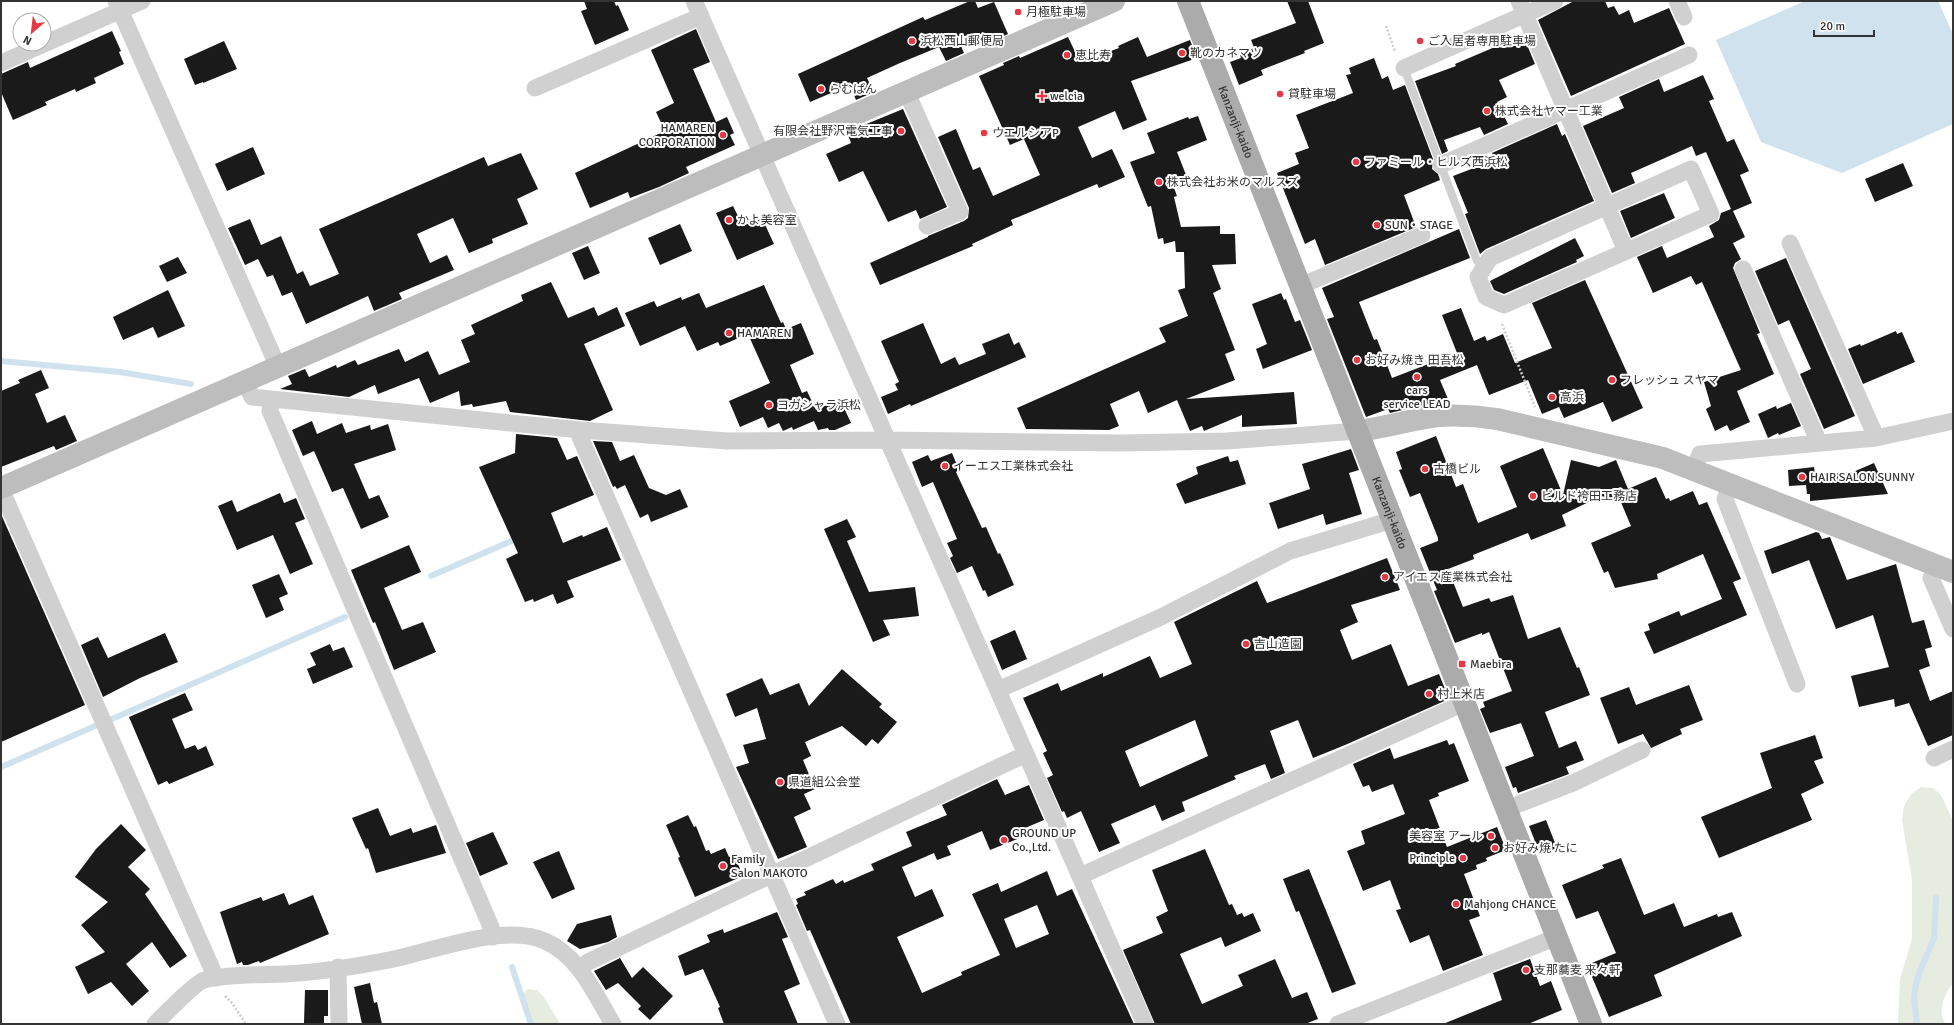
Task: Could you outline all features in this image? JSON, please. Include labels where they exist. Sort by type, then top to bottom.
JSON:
[{"type":"main road","name":"Kanzanji-kaido","points":[[1188,1],[1591,1024]]},
{"type":"street","points":[[52,40],[118,6],[142,1]]},
{"type":"street","points":[[216,978],[1,489],[1114,1]]},
{"type":"street","points":[[1404,68],[1522,8],[1555,1]]},
{"type":"street","points":[[1677,1],[1684,17]]},
{"type":"street","points":[[118,6],[278,367]]},
{"type":"street","points":[[535,88],[697,8],[1145,1024]]},
{"type":"street","points":[[1522,8],[1626,251]]},
{"type":"street","points":[[1,63],[26,52]]},
{"type":"street","points":[[1441,165],[1689,56]]},
{"type":"street","points":[[907,93],[960,212],[927,226]]},
{"type":"street","points":[[1691,169],[1711,214],[1626,251],[1504,305],[1486,297],[1478,277],[1490,258],[1691,169]]},
{"type":"street","points":[[1300,286],[1422,235]]},
{"type":"street","points":[[1790,243],[1873,430],[1874,438]]},
{"type":"street","points":[[1743,269],[1816,436],[1817,443]]},
{"type":"street","points":[[245,382],[252,397],[581,430],[727,441],[888,440],[1120,443],[1227,442],[1357,431],[1381,428],[1419,419],[1458,416],[1497,419],[1638,451],[1694,469],[1944,569]]},
{"type":"street","points":[[271,399],[270,411],[491,927],[493,937]]},
{"type":"street","points":[[1694,469],[1700,454],[1874,438],[1953,421]]},
{"type":"street","points":[[581,430],[580,438],[837,1024]]},
{"type":"street","points":[[1732,484],[1726,499],[1797,684]]},
{"type":"street","points":[[998,690],[1161,617],[1290,551],[1392,520]]},
{"type":"street","points":[[1944,569],[1931,578],[1953,629]]},
{"type":"street","points":[[1080,876],[1464,703]]},
{"type":"street","points":[[1934,758],[1953,749]]},
{"type":"street","points":[[1506,809],[1573,783],[1642,750]]},
{"type":"street","points":[[579,969],[588,962],[1026,754]]},
{"type":"street","points":[[154,1024],[202,980],[302,973],[394,959],[443,946],[515,934],[545,940],[570,958],[579,969],[613,1024]]},
{"type":"street","points":[[1338,1024],[1557,938]]},
{"type":"street","points":[[338,967],[339,1024]]},
{"type":"lane","points":[[1404,68],[1477,261],[1484,266]]},
{"type":"path","points":[[1386,26],[1400,63],[1404,68]]},
{"type":"path","points":[[1499,303],[1496,308],[1539,418],[1537,428]]},
{"type":"path","points":[[216,978],[222,992],[232,1003],[246,1024]]},
{"type":"shaded area","points":[[1921,787],[1933,788],[1941,795],[1953,821],[1953,983],[1947,992],[1943,1003],[1942,1014],[1946,1024],[1898,1024],[1900,979],[1912,939],[1912,880],[1902,820],[1904,806],[1911,794]]},
{"type":"shaded area","points":[[527,989],[537,990],[544,997],[560,1024],[530,1024],[521,998]]},
{"type":"water","points":[[1805,1],[1938,1],[1953,34],[1953,124],[1842,173],[1761,142],[1716,40]]},
{"type":"building","points":[[584,1],[614,1],[616,6],[618,5],[629,30],[595,45],[581,11],[587,9]]},
{"type":"building","points":[[970,1],[975,1],[978,8],[994,2],[1008,34],[992,41],[989,34],[961,46],[964,53],[946,61],[939,47],[900,63],[867,78],[874,92],[856,100],[850,85],[810,102],[798,74],[923,17],[925,20]]},
{"type":"building","points":[[1287,1],[1308,1],[1324,43],[1304,51],[1305,53],[1261,70],[1263,75],[1239,85],[1230,62],[1241,58],[1240,55],[1255,50],[1251,40],[1296,23]]},
{"type":"building","points":[[1574,1],[1605,1],[1608,8],[1614,6],[1619,15],[1629,10],[1634,23],[1669,8],[1685,44],[1571,96],[1538,20]]},
{"type":"building","points":[[696,29],[710,62],[693,69],[716,122],[727,117],[734,133],[730,135],[735,145],[686,167],[689,173],[659,187],[630,198],[628,192],[590,208],[575,173],[665,131],[656,112],[674,103],[651,50]]},
{"type":"building","points":[[112,31],[121,51],[119,52],[124,64],[94,78],[96,83],[76,92],[75,89],[45,102],[47,105],[13,120],[1,92],[1,74],[28,62],[30,68]]},
{"type":"building","points":[[1523,35],[1535,64],[1499,80],[1507,97],[1497,102],[1508,124],[1484,135],[1480,127],[1444,140],[1448,151],[1442,154],[1415,81],[1456,66],[1455,64]]},
{"type":"building","points":[[1068,37],[1080,62],[1119,48],[1118,46],[1138,37],[1147,57],[1190,40],[1197,58],[1131,81],[1147,120],[1123,130],[1115,111],[1078,127],[1092,158],[1112,149],[1125,177],[1099,188],[1097,184],[1011,220],[1013,225],[972,244],[973,246],[880,285],[870,263],[968,218],[969,208],[938,137],[956,129],[973,170],[980,167],[993,196],[1040,175],[1024,139],[1010,145],[979,76],[1004,65],[1003,63],[1019,56],[1020,58]]},
{"type":"building","points":[[224,41],[237,69],[195,85],[184,59]]},
{"type":"building","points":[[1374,58],[1382,79],[1388,76],[1393,90],[1405,85],[1433,159],[1432,169],[1438,174],[1440,180],[1404,195],[1416,227],[1325,265],[1315,239],[1305,244],[1277,173],[1299,164],[1295,153],[1309,148],[1296,115],[1353,93],[1346,75],[1351,74],[1349,68]]},
{"type":"building","points":[[1703,75],[1714,99],[1709,101],[1727,142],[1734,139],[1749,171],[1740,175],[1752,203],[1733,211],[1745,237],[1733,243],[1741,259],[1735,263],[1733,268],[1760,333],[1757,334],[1774,374],[1737,391],[1750,422],[1730,431],[1727,425],[1715,431],[1706,409],[1711,406],[1704,382],[1741,370],[1702,282],[1696,285],[1691,276],[1653,293],[1637,257],[1662,246],[1667,258],[1714,237],[1709,226],[1719,220],[1721,213],[1731,209],[1706,152],[1696,156],[1692,146],[1631,173],[1635,183],[1612,193],[1583,126],[1624,108],[1619,97],[1659,79],[1664,92]]},
{"type":"building","points":[[903,109],[947,207],[920,219],[916,210],[888,222],[863,171],[839,182],[826,154],[851,143],[847,132]]},
{"type":"building","points":[[1198,116],[1207,140],[1177,152],[1188,180],[1173,185],[1177,196],[1174,197],[1181,227],[1220,226],[1220,234],[1235,234],[1236,264],[1212,265],[1221,289],[1213,293],[1235,350],[1225,354],[1235,380],[1186,399],[1294,392],[1297,424],[1242,427],[1242,415],[1204,431],[1202,426],[1190,431],[1177,400],[1148,413],[1139,391],[1110,404],[1119,426],[1109,430],[1026,429],[1017,408],[1166,342],[1159,328],[1188,316],[1178,290],[1185,288],[1184,252],[1176,252],[1175,241],[1164,244],[1163,238],[1158,239],[1151,206],[1148,207],[1130,162],[1155,153],[1147,133],[1188,117],[1189,119]]},
{"type":"building","points":[[1557,124],[1562,136],[1565,134],[1594,201],[1486,249],[1480,254],[1465,214],[1468,213],[1453,176],[1495,160],[1492,153]]},
{"type":"building","points":[[253,147],[265,174],[227,191],[215,164]]},
{"type":"building","points":[[521,153],[538,189],[517,199],[528,224],[492,239],[493,243],[469,253],[453,218],[417,234],[430,263],[447,255],[454,270],[399,293],[402,299],[374,311],[368,296],[306,324],[292,292],[282,296],[273,275],[267,277],[258,259],[245,265],[228,228],[250,219],[261,245],[281,236],[297,274],[303,271],[310,286],[339,274],[319,229],[484,157],[488,166]]},
{"type":"building","points":[[1903,163],[1913,186],[1875,202],[1865,179]]},
{"type":"building","points":[[1664,193],[1675,218],[1631,238],[1620,211]]},
{"type":"building","points":[[733,206],[743,226],[762,218],[774,244],[737,260],[716,213]]},
{"type":"building","points":[[680,224],[692,251],[660,265],[648,238]]},
{"type":"building","points":[[1459,229],[1470,258],[1359,302],[1374,340],[1377,339],[1392,378],[1457,353],[1442,315],[1461,308],[1474,341],[1485,336],[1487,341],[1503,334],[1515,363],[1552,348],[1532,303],[1585,280],[1643,408],[1612,422],[1603,402],[1564,418],[1559,407],[1542,414],[1528,380],[1489,395],[1477,365],[1440,380],[1448,399],[1390,413],[1388,409],[1366,417],[1327,319],[1334,317],[1322,288]]},
{"type":"building","points":[[1575,238],[1584,256],[1576,260],[1577,262],[1504,294],[1494,290],[1490,281]]},
{"type":"building","points":[[588,246],[600,273],[584,280],[572,253]]},
{"type":"building","points":[[178,257],[187,273],[167,282],[159,266]]},
{"type":"building","points":[[1786,258],[1855,416],[1824,429],[1800,374],[1811,369],[1789,320],[1778,325],[1755,271]]},
{"type":"building","points":[[551,282],[568,318],[594,307],[598,316],[617,307],[625,326],[584,344],[613,410],[590,421],[510,412],[506,401],[473,407],[472,404],[461,406],[459,391],[430,403],[419,378],[378,394],[375,385],[349,397],[280,389],[292,384],[288,376],[305,369],[309,377],[336,365],[337,368],[355,360],[358,365],[399,349],[405,362],[428,351],[439,375],[470,362],[461,340],[475,334],[471,325],[523,301],[521,295]]},
{"type":"building","points":[[764,285],[781,323],[783,322],[786,329],[801,323],[814,354],[790,365],[802,393],[807,391],[816,410],[840,399],[851,423],[835,430],[829,430],[828,428],[818,430],[814,421],[793,430],[792,427],[783,431],[779,423],[768,428],[763,417],[740,427],[729,401],[770,383],[748,334],[720,346],[718,342],[697,351],[685,326],[640,346],[625,313],[654,301],[657,307],[681,297],[682,300],[699,293],[706,308]]},
{"type":"building","points":[[168,290],[185,326],[158,338],[153,327],[123,340],[113,317]]},
{"type":"building","points":[[1281,293],[1284,300],[1286,299],[1295,322],[1300,320],[1312,350],[1263,369],[1256,349],[1267,344],[1252,304]]},
{"type":"building","points":[[923,323],[941,364],[955,357],[959,365],[986,354],[982,344],[1009,333],[1014,345],[1019,342],[1026,357],[911,406],[910,404],[888,414],[881,397],[898,390],[895,384],[899,382],[881,341]]},
{"type":"building","points":[[1896,331],[1897,334],[1902,332],[1915,362],[1863,384],[1848,349],[1860,344],[1861,346]]},
{"type":"building","points":[[41,370],[49,388],[35,394],[47,423],[65,415],[77,441],[56,450],[54,446],[1,467],[1,391],[20,383],[18,380]]},
{"type":"building","points":[[1791,403],[1801,426],[1779,435],[1778,433],[1768,438],[1758,414],[1776,406],[1777,409]]},
{"type":"building","points":[[312,421],[317,434],[342,423],[346,433],[370,425],[371,430],[388,424],[396,450],[354,464],[369,499],[379,495],[389,517],[361,529],[343,488],[332,492],[314,451],[303,456],[292,430]]},
{"type":"building","points":[[516,434],[557,438],[567,460],[577,456],[594,495],[551,513],[563,543],[607,527],[621,560],[567,581],[574,597],[557,604],[553,594],[534,602],[533,599],[525,602],[506,559],[518,553],[479,467],[515,453]]},
{"type":"building","points":[[1436,436],[1456,487],[1463,484],[1478,523],[1517,507],[1500,466],[1543,448],[1563,495],[1571,460],[1599,467],[1616,460],[1628,489],[1656,477],[1666,499],[1669,498],[1670,501],[1693,491],[1699,505],[1707,502],[1741,579],[1733,582],[1747,615],[1654,654],[1644,632],[1650,630],[1648,624],[1679,611],[1681,616],[1722,599],[1703,554],[1657,574],[1658,579],[1615,588],[1608,571],[1604,573],[1591,543],[1631,526],[1620,500],[1601,496],[1562,515],[1566,526],[1531,540],[1528,533],[1473,555],[1474,559],[1448,569],[1463,607],[1489,598],[1491,602],[1513,595],[1528,639],[1560,627],[1577,668],[1579,667],[1590,695],[1545,712],[1559,748],[1576,741],[1584,760],[1566,767],[1569,774],[1518,793],[1516,787],[1513,788],[1505,767],[1534,756],[1521,723],[1490,733],[1480,709],[1485,707],[1483,702],[1512,691],[1489,632],[1482,635],[1482,633],[1455,643],[1434,591],[1437,590],[1420,548],[1438,541],[1438,538],[1420,493],[1410,497],[1399,470],[1402,469],[1396,452]]},
{"type":"building","points":[[593,441],[612,442],[620,461],[634,455],[649,488],[666,495],[680,489],[688,507],[651,522],[648,514],[640,518],[625,485],[617,489],[615,486],[613,487]]},
{"type":"building","points":[[1351,449],[1359,470],[1349,473],[1362,514],[1326,525],[1323,514],[1278,529],[1269,503],[1310,489],[1302,464]]},
{"type":"building","points":[[952,453],[959,470],[956,472],[982,528],[986,527],[998,554],[1000,553],[1014,585],[988,597],[985,590],[983,591],[972,566],[957,573],[950,558],[953,556],[947,543],[957,539],[933,482],[922,487],[912,462],[928,455],[931,461]]},
{"type":"building","points":[[1228,456],[1230,462],[1238,460],[1246,484],[1185,504],[1176,484],[1198,474],[1196,467]]},
{"type":"building","points":[[1874,463],[1888,494],[1810,501],[1810,494],[1807,494],[1806,485],[1789,486],[1788,470],[1814,467],[1815,475],[1853,472]]},
{"type":"building","points":[[280,493],[284,503],[296,498],[305,519],[295,523],[313,564],[290,574],[273,535],[237,550],[218,506],[232,500],[237,512]]},
{"type":"building","points":[[1,514],[85,705],[1,742]]},
{"type":"building","points":[[847,519],[856,537],[847,541],[869,592],[915,587],[919,616],[883,620],[890,635],[873,642],[824,529]]},
{"type":"building","points":[[1816,532],[1819,533],[1822,539],[1830,537],[1847,580],[1896,564],[1912,623],[1924,620],[1932,647],[1925,649],[1930,666],[1919,670],[1930,701],[1953,691],[1953,735],[1928,746],[1909,703],[1895,707],[1894,699],[1859,707],[1851,676],[1889,667],[1873,615],[1836,629],[1809,560],[1772,574],[1764,551]]},
{"type":"building","points":[[409,545],[421,572],[384,588],[402,630],[423,622],[436,652],[394,670],[375,622],[373,623],[351,570]]},
{"type":"building","points":[[1387,558],[1400,590],[1351,605],[1358,622],[1340,630],[1352,660],[1391,644],[1408,686],[1439,674],[1449,699],[1313,758],[1298,720],[1270,731],[1285,773],[1271,779],[1265,764],[1234,776],[1236,779],[1182,802],[1185,811],[1162,821],[1155,805],[1111,824],[1120,843],[1099,852],[1081,811],[1067,818],[1064,811],[1062,812],[1047,778],[1053,775],[1043,753],[1047,751],[1023,698],[1058,683],[1061,691],[1103,673],[1103,677],[1150,656],[1160,678],[1192,664],[1174,622],[1257,581],[1267,603]],"holes":[[[1195,720],[1208,756],[1140,787],[1125,751]]]},
{"type":"building","points":[[279,574],[288,594],[279,598],[284,610],[266,618],[252,585]]},
{"type":"building","points":[[1015,630],[1027,659],[1002,670],[990,641]]},
{"type":"building","points":[[165,633],[178,662],[140,678],[103,697],[81,645],[98,637],[108,658]]},
{"type":"building","points":[[330,644],[333,651],[344,647],[353,667],[313,684],[307,669],[316,665],[310,653]]},
{"type":"building","points":[[842,669],[882,704],[879,707],[897,722],[878,744],[872,739],[866,746],[842,726],[805,742],[811,756],[803,760],[815,789],[804,794],[811,809],[794,817],[807,847],[778,859],[736,767],[749,763],[743,745],[766,739],[757,708],[735,717],[726,694],[762,678],[770,695],[799,683],[809,706]]},
{"type":"building","points":[[1689,685],[1703,720],[1680,729],[1682,734],[1651,748],[1643,734],[1618,744],[1600,698],[1629,687],[1636,705]]},
{"type":"building","points":[[185,693],[193,710],[172,719],[185,749],[195,745],[198,750],[206,746],[214,765],[169,784],[167,781],[158,785],[129,717]]},
{"type":"building","points":[[1815,735],[1823,758],[1814,761],[1824,783],[1801,794],[1812,820],[1719,858],[1701,817],[1772,788],[1760,753]]},
{"type":"building","points":[[1447,740],[1449,745],[1454,743],[1469,781],[1438,793],[1439,796],[1429,800],[1447,847],[1497,827],[1506,850],[1486,858],[1487,861],[1476,865],[1477,869],[1464,874],[1480,916],[1469,920],[1483,955],[1443,971],[1429,935],[1410,943],[1396,910],[1401,909],[1390,880],[1363,891],[1347,851],[1365,844],[1361,831],[1405,814],[1393,784],[1372,792],[1369,785],[1363,787],[1353,764],[1390,748],[1394,759]]},
{"type":"building","points":[[997,779],[1005,795],[1029,785],[1044,820],[1018,831],[1020,838],[990,850],[982,831],[947,846],[951,855],[937,860],[934,853],[902,867],[915,897],[932,889],[944,916],[897,937],[922,993],[962,975],[961,972],[1000,955],[972,894],[998,883],[1001,892],[1047,871],[1057,896],[1072,889],[1134,1024],[851,1024],[810,930],[807,931],[796,905],[798,904],[796,899],[806,895],[804,892],[833,879],[836,884],[843,880],[844,883],[874,870],[871,864],[912,846],[906,832],[947,815],[942,805]],"holes":[[[1037,905],[1049,934],[1016,948],[1004,919]]]},
{"type":"building","points":[[378,808],[390,836],[411,828],[413,833],[436,825],[446,853],[376,873],[368,848],[366,849],[352,818]]},
{"type":"building","points":[[688,815],[694,827],[696,826],[706,851],[709,850],[711,854],[725,848],[729,857],[734,855],[743,876],[695,897],[666,825]]},
{"type":"building","points":[[1546,820],[1557,848],[1540,854],[1529,826]]},
{"type":"building","points":[[121,824],[146,850],[128,867],[150,889],[145,894],[187,956],[170,968],[152,942],[126,964],[149,991],[132,1006],[111,982],[88,994],[75,967],[105,952],[81,925],[108,902],[75,877],[96,849]]},
{"type":"building","points":[[493,832],[508,864],[480,876],[466,843]]},
{"type":"building","points":[[1205,849],[1229,905],[1232,904],[1237,915],[1242,913],[1244,917],[1253,913],[1261,931],[1225,947],[1221,937],[1180,954],[1202,1004],[1243,986],[1238,975],[1275,959],[1292,998],[1307,992],[1318,1019],[1305,1024],[1155,1024],[1123,950],[1163,933],[1156,917],[1168,911],[1152,870]]},
{"type":"building","points":[[559,851],[575,889],[552,899],[533,862]]},
{"type":"building","points":[[1621,858],[1644,915],[1674,903],[1684,927],[1717,914],[1718,917],[1732,912],[1742,936],[1654,975],[1662,996],[1609,1017],[1587,965],[1616,953],[1598,911],[1576,919],[1562,885],[1604,868],[1602,865]]},
{"type":"building","points":[[1309,869],[1356,984],[1332,993],[1299,911],[1296,912],[1283,879]]},
{"type":"building","points":[[284,893],[289,905],[313,895],[329,934],[260,963],[259,961],[248,965],[243,965],[242,962],[237,964],[220,912],[261,897],[263,901]]},
{"type":"building","points":[[777,912],[788,937],[782,939],[800,984],[784,991],[798,1024],[724,1024],[718,1008],[720,1007],[703,969],[685,976],[678,956],[710,942],[707,935],[723,929],[724,933]]},
{"type":"building","points":[[611,915],[617,937],[608,942],[580,949],[567,941],[577,924]]},
{"type":"building","points":[[620,958],[632,978],[643,967],[673,996],[650,1020],[638,1009],[641,1006],[618,983],[606,990],[594,971]]},
{"type":"building","points":[[1530,959],[1540,986],[1551,981],[1562,1010],[1528,1024],[1443,1024],[1502,1000],[1493,973]]},
{"type":"building","points":[[370,983],[374,1003],[377,1002],[382,1024],[362,1024],[354,987]]},
{"type":"building","points":[[305,990],[328,990],[328,1016],[324,1016],[324,1024],[304,1023]]},
{"type":"waterway","points":[[1,361],[120,372],[191,384]]},
{"type":"waterway","points":[[431,576],[516,539]]},
{"type":"waterway","points":[[112,719],[345,617]]},
{"type":"waterway","points":[[1,767],[95,726]]},
{"type":"waterway","points":[[1917,1024],[1914,998],[1915,990],[1918,976],[1934,938],[1936,898]]},
{"type":"waterway","points":[[512,967],[531,1024]]},
{"type":"place","name":"月極駐車場","points":[[1018,12]]},
{"type":"place","name":"浜松西山郵便局","points":[[912,41]]},
{"type":"place","name":"ご入居者専用駐車場","points":[[1420,41]]},
{"type":"place","name":"靴のカネマツ","points":[[1182,53]]},
{"type":"place","name":"恵比寿","points":[[1067,55]]},
{"type":"place","name":"らむぱん","points":[[821,89]]},
{"type":"place","name":"貸駐車場","points":[[1280,94]]},
{"type":"place","name":"welcia","points":[[1042,96]]},
{"type":"place","name":"株式会社ヤマー工業","points":[[1487,111]]},
{"type":"place","name":"有限会社野沢電気工事","points":[[901,131]]},
{"type":"place","name":"ウエルシアP","points":[[984,133]]},
{"type":"place","name":"HAMAREN CORPORATION","points":[[723,135]]},
{"type":"place","name":"ファミール・ヒルズ西浜松","points":[[1356,162]]},
{"type":"place","name":"株式会社お米のマルスズ","points":[[1159,182]]},
{"type":"place","name":"かよ美容室","points":[[729,220]]},
{"type":"place","name":"SUN・STAGE","points":[[1377,225]]},
{"type":"place","name":"HAMAREN","points":[[729,333]]},
{"type":"place","name":"お好み焼き 田吾松","points":[[1357,360]]},
{"type":"place","name":"cars service LEAD","points":[[1417,377]]},
{"type":"place","name":"フレッシュ スヤマ","points":[[1612,380]]},
{"type":"place","name":"高浜","points":[[1552,397]]},
{"type":"place","name":"ヨガシャラ浜松","points":[[769,405]]},
{"type":"place","name":"イーエス工業株式会社","points":[[945,466]]},
{"type":"place","name":"古橋ビル","points":[[1425,469]]},
{"type":"place","name":"HAIR SALON SUNNY","points":[[1802,477]]},
{"type":"place","name":"ビルド袴田工務店","points":[[1533,496]]},
{"type":"place","name":"アイエス産業株式会社","points":[[1385,577]]},
{"type":"place","name":"吉山造園","points":[[1246,644]]},
{"type":"place","name":"Maebira","points":[[1462,664]]},
{"type":"place","name":"村上米店","points":[[1429,694]]},
{"type":"place","name":"県道組公会堂","points":[[780,782]]},
{"type":"place","name":"美容室 アール","points":[[1491,836]]},
{"type":"place","name":"GROUND UP Co.,Ltd.","points":[[1004,840]]},
{"type":"place","name":"お好み焼 たに","points":[[1495,848]]},
{"type":"place","name":"Principle","points":[[1463,858]]},
{"type":"place","name":"Family Salon MAKOTO","points":[[723,866]]},
{"type":"place","name":"Mahjong CHANCE","points":[[1456,904]]},
{"type":"place","name":"支那蕎麦 来々軒","points":[[1526,970]]}]
